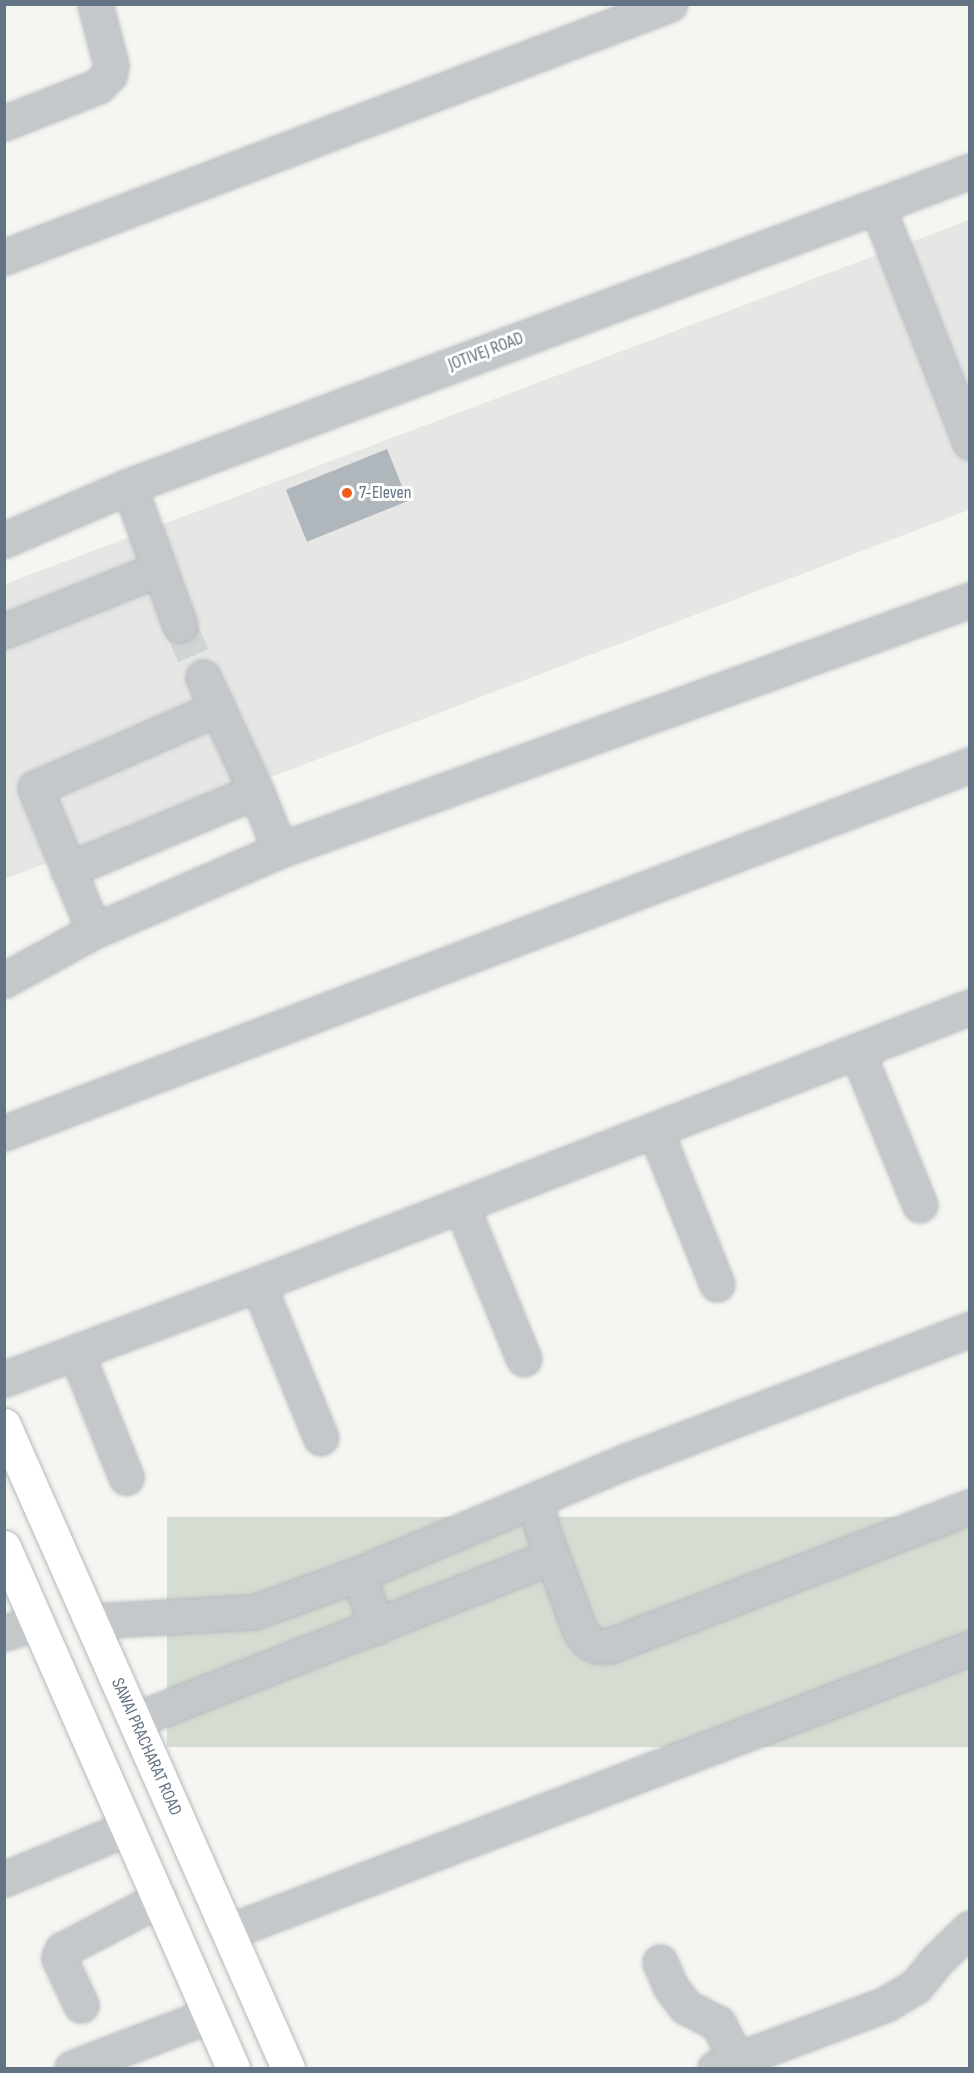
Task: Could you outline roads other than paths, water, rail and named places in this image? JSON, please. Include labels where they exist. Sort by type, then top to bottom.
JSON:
[{"type":"main road","name":"SAWAI PRACHARAT ROAD","points":[[4,1425],[288,2068]]},
{"type":"main road","points":[[4,1547],[233,2068]]},
{"type":"street","points":[[4,123],[98,86],[108,75],[111,65],[95,4]]},
{"type":"street","points":[[4,257],[670,4]]},
{"type":"street","name":"JOTIVEJ ROAD","points":[[4,540],[129,486],[969,171]]},
{"type":"street","points":[[876,206],[969,442]]},
{"type":"street","points":[[129,486],[180,625]]},
{"type":"street","points":[[4,631],[159,569]]},
{"type":"street","points":[[4,980],[94,931],[280,850],[969,600]]},
{"type":"street","points":[[203,677],[256,791],[280,850]]},
{"type":"street","points":[[94,931],[35,788],[218,708]]},
{"type":"street","points":[[4,1133],[969,765]]},
{"type":"street","points":[[68,870],[256,791]]},
{"type":"street","points":[[4,1379],[258,1284],[969,1007]]},
{"type":"street","points":[[857,1051],[920,1205]]},
{"type":"street","points":[[655,1130],[717,1284]]},
{"type":"street","points":[[461,1205],[524,1359]]},
{"type":"street","points":[[258,1284],[321,1438]]},
{"type":"street","points":[[91,1621],[238,1614],[254,1611],[359,1575],[627,1461],[969,1329]]},
{"type":"street","points":[[76,1352],[126,1477]]},
{"type":"street","points":[[537,1501],[542,1529],[551,1557],[580,1631],[589,1642],[598,1646],[609,1646],[969,1507]]},
{"type":"street","points":[[135,1720],[551,1557]]},
{"type":"street","points":[[359,1575],[376,1627]]},
{"type":"street","points":[[4,1633],[38,1622]]},
{"type":"street","points":[[228,1932],[969,1648]]},
{"type":"street","points":[[4,1880],[128,1828]]},
{"type":"street","points":[[81,2005],[58,1958],[62,1950],[159,1899]]},
{"type":"street","points":[[660,1962],[670,1986],[686,2007],[718,2023],[726,2065],[886,2004],[916,1986],[936,1961],[969,1928]]},
{"type":"street","points":[[72,2068],[210,2015]]},
{"type":"tunnel","points":[[180,625],[203,677]]},
{"type":"place","name":"7-Eleven","points":[[347,493]]}]
